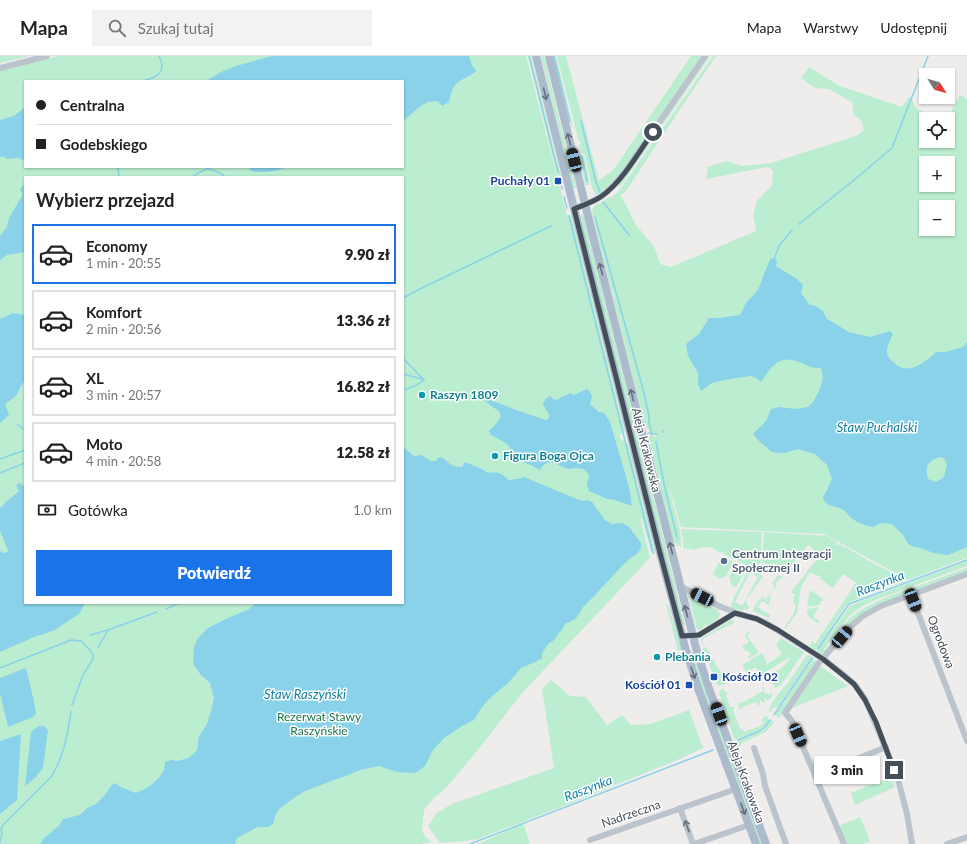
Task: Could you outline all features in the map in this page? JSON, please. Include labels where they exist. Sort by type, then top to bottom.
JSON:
[{"type":"main road","name":"Aleja Krakowska","points":[[536,56],[682,636],[699,691],[756,844]]},
{"type":"main road","name":"Aleja Krakowska","points":[[549,56],[693,636],[708,686],[766,844]]},
{"type":"street","points":[[0,68],[47,56]]},
{"type":"street","points":[[574,209],[601,196],[617,181],[705,56]]},
{"type":"street","points":[[844,844],[792,721],[785,713],[817,665],[849,628],[863,616],[877,608],[967,574]]},
{"type":"street","points":[[680,586],[721,607],[766,623],[823,659],[844,674],[856,686],[865,700],[886,747],[899,783],[907,814],[912,844]]},
{"type":"street","name":"Ogrodowa","points":[[911,595],[967,741]]},
{"type":"street","points":[[719,623],[722,616],[721,607]]},
{"type":"street","points":[[682,636],[701,634],[735,613]]},
{"type":"street","points":[[815,776],[886,747]]},
{"type":"street","points":[[754,748],[764,774],[765,786],[786,844]]},
{"type":"street","name":"Nadrzeczna","points":[[590,840],[736,789]]},
{"type":"street","points":[[680,808],[694,844],[749,825]]},
{"type":"street","points":[[947,844],[967,837]]},
{"type":"green space","points":[[0,56],[29,56],[0,63]]},
{"type":"green space","name":"Rezerwat Stawy Raszyńskie","points":[[58,56],[526,56],[567,215],[571,215],[625,433],[620,434],[621,440],[628,443],[655,553],[652,554],[642,520],[640,518],[650,558],[523,692],[473,756],[446,788],[433,799],[424,810],[422,830],[424,835],[431,842],[421,844],[0,844],[0,71]]},
{"type":"green space","points":[[528,56],[531,56],[561,176],[557,174]]},
{"type":"green space","points":[[541,56],[544,56],[576,188],[573,188]]},
{"type":"green space","points":[[553,56],[556,56],[574,132],[568,117]]},
{"type":"green space","points":[[557,56],[566,56],[599,181],[614,169],[691,56],[701,56],[618,176],[611,184],[596,195],[592,188],[585,155],[582,153],[579,145],[581,142],[579,142]]},
{"type":"green space","points":[[708,56],[710,56],[620,187],[618,185]]},
{"type":"green space","points":[[713,56],[716,56],[626,191],[621,195],[636,225],[652,244],[660,264],[671,267],[756,231],[753,215],[757,201],[772,185],[773,170],[767,167],[706,179],[708,167],[726,161],[742,166],[771,163],[856,136],[864,130],[861,120],[854,115],[852,102],[829,89],[815,88],[801,78],[809,67],[840,86],[902,107],[910,96],[915,107],[923,112],[919,112],[919,148],[955,148],[955,112],[951,112],[960,95],[967,99],[967,558],[908,580],[824,534],[681,527],[669,486],[681,538],[681,546],[677,546],[673,540],[648,437],[651,434],[655,437],[656,436],[655,433],[650,432],[645,426],[592,213],[594,206],[597,203],[598,205],[609,197],[611,198],[619,191]]},
{"type":"green space","points":[[580,155],[584,156],[590,185],[585,185]]},
{"type":"green space","points":[[582,214],[584,217],[685,625],[683,624],[660,538],[580,217]]},
{"type":"green space","points":[[681,529],[762,532],[760,571],[759,572],[739,562],[735,558],[733,559],[725,555],[723,552],[720,553],[709,546],[695,550],[683,548]]},
{"type":"green space","points":[[764,532],[824,535],[837,542],[836,545],[839,544],[845,547],[901,577],[905,581],[852,601],[846,605],[816,651],[810,646],[812,641],[815,644],[856,583],[843,574],[833,588],[819,578],[821,576],[810,572],[801,587],[797,613],[785,629],[784,628],[794,613],[796,605],[793,604],[793,597],[795,595],[791,592],[820,555],[808,545],[781,579],[779,579],[776,583],[777,586],[769,596],[771,598],[769,601],[762,598],[763,596],[766,599],[775,587],[772,584],[778,575],[782,577],[785,572],[773,563],[765,574],[762,570],[765,569],[766,564],[762,563]]},
{"type":"green space","points":[[723,557],[732,561],[732,564],[726,576],[720,579],[713,574],[721,558]]},
{"type":"green space","points":[[967,561],[967,566],[862,606],[849,616],[824,649],[825,650],[828,646],[830,646],[825,652],[821,654],[817,652],[850,606]]},
{"type":"green space","points":[[737,564],[746,570],[735,587],[730,584],[731,581],[729,577]]},
{"type":"green space","points":[[967,568],[967,571],[871,608],[852,622],[832,645],[832,641],[850,618],[866,607],[887,597]]},
{"type":"green space","points":[[750,570],[763,576],[746,600],[749,607],[748,610],[744,609],[742,611],[730,607],[748,571]],"holes":[[[750,572],[758,577],[742,606],[735,602]]]},
{"type":"green space","points":[[810,590],[823,599],[819,605],[807,607]]},
{"type":"green space","points":[[694,598],[718,610],[720,615],[718,619],[707,626],[703,626],[700,630],[697,629],[690,602]]},
{"type":"green space","points":[[760,598],[770,602],[769,605],[762,601],[758,607],[771,616],[769,618],[753,611]]},
{"type":"green space","points":[[666,604],[668,605],[682,650],[678,651]]},
{"type":"green space","points":[[819,607],[813,617],[820,622],[819,623],[810,618],[807,609]]},
{"type":"green space","points":[[732,619],[734,623],[702,640],[703,644],[701,640],[702,638]]},
{"type":"green space","points":[[749,631],[747,636],[759,652],[749,659],[748,657],[750,652],[745,651],[742,646],[749,642],[745,636]]},
{"type":"green space","points":[[781,638],[804,652],[780,686],[775,688],[768,676],[780,669],[790,659],[788,658],[763,674],[757,671],[757,668],[746,672],[742,665],[762,653],[767,662],[766,665],[782,654],[776,645]]},
{"type":"green space","points":[[704,646],[709,651],[711,658],[715,661],[726,680],[726,684],[718,686],[703,649]]},
{"type":"green space","points":[[693,652],[762,844],[759,844],[706,700],[690,653]]},
{"type":"green space","points":[[807,655],[812,656],[778,707],[773,708],[770,713],[769,708]]},
{"type":"green space","points":[[812,659],[816,661],[779,718],[775,715]]},
{"type":"green space","points":[[820,666],[848,686],[792,708]]},
{"type":"green space","points":[[551,680],[570,696],[586,697],[607,725],[622,715],[631,725],[651,724],[689,710],[703,748],[571,803],[478,839],[440,843],[428,826],[437,813],[452,804],[554,768],[542,689]]},
{"type":"green space","points":[[762,687],[765,688],[763,692],[770,695],[771,692],[772,693],[770,699],[767,701],[764,699],[764,703],[761,700],[760,705],[756,702],[741,708],[740,710],[737,702],[740,704],[763,691]]},
{"type":"green space","points":[[723,688],[725,692],[729,692],[726,694],[730,707],[735,708],[733,710],[740,729],[744,732],[758,727],[764,723],[761,720],[767,716],[769,720],[763,728],[759,731],[734,739],[719,692]]},
{"type":"green space","points":[[771,720],[774,722],[767,731],[737,747],[736,743],[738,741],[763,731]]},
{"type":"green space","points":[[892,776],[895,787],[855,805],[851,793]]},
{"type":"green space","points":[[860,817],[870,841],[863,844],[847,844],[839,826]]},
{"type":"green space","points":[[523,823],[530,844],[478,844]]},
{"type":"water","points":[[272,56],[469,56],[476,71],[456,84],[452,90],[449,102],[442,106],[437,101],[428,102],[422,105],[404,120],[404,80],[208,80],[221,72],[236,66]]},
{"type":"water","points":[[24,108],[24,161],[18,158],[7,159],[2,156],[0,158],[0,120],[14,116]]},
{"type":"water","points":[[250,168],[284,168],[265,172],[251,171]]},
{"type":"water","points":[[22,186],[24,186],[24,252],[7,255],[0,260],[0,236],[7,227],[9,218],[23,194],[20,190]]},
{"type":"water","name":"Staw Puchalski","points":[[771,258],[777,260],[776,266],[797,279],[803,285],[801,293],[810,305],[816,306],[823,311],[827,319],[849,332],[870,337],[890,331],[893,334],[887,348],[887,354],[892,361],[904,368],[916,367],[936,352],[945,352],[963,347],[967,342],[967,547],[948,555],[933,553],[908,544],[903,535],[892,524],[881,523],[873,527],[858,522],[840,508],[828,505],[824,501],[823,497],[832,479],[827,465],[815,454],[798,449],[784,453],[772,452],[753,434],[766,421],[771,409],[780,407],[795,409],[808,407],[813,402],[820,389],[823,378],[821,368],[808,366],[792,360],[786,360],[777,363],[772,367],[761,382],[751,376],[730,379],[712,383],[701,391],[698,384],[698,373],[688,356],[686,344],[699,334],[709,318],[740,315],[746,303],[758,290]],"holes":[[[940,457],[944,458],[947,464],[944,477],[936,482],[928,479],[927,467],[930,462]]]},
{"type":"water","points":[[13,313],[24,315],[24,381],[16,396],[5,404],[9,415],[0,423],[0,319]]},
{"type":"water","points":[[587,389],[592,397],[590,404],[599,412],[604,413],[610,422],[629,487],[632,506],[607,499],[589,491],[587,485],[589,475],[584,469],[569,469],[553,463],[546,463],[540,470],[515,458],[511,454],[510,447],[491,435],[489,431],[501,416],[499,411],[480,396],[546,420],[549,418],[549,414],[543,405],[547,398],[550,396],[557,400],[571,393],[574,395]]},
{"type":"water","name":"Staw Raszyński","points":[[404,448],[414,456],[421,455],[431,461],[436,461],[438,458],[442,457],[449,463],[458,467],[462,467],[465,462],[487,472],[503,475],[509,480],[524,477],[579,500],[588,500],[592,502],[605,520],[612,524],[622,523],[629,527],[641,543],[641,548],[638,553],[629,559],[619,569],[583,607],[575,619],[565,624],[555,639],[549,643],[542,653],[542,659],[521,668],[508,683],[489,699],[474,720],[444,738],[433,750],[425,766],[415,773],[397,772],[379,766],[360,770],[305,791],[279,809],[273,824],[268,827],[258,827],[237,838],[235,844],[40,844],[44,838],[59,826],[63,819],[80,815],[87,808],[96,804],[114,783],[136,793],[148,787],[158,779],[163,772],[165,762],[189,758],[197,750],[199,736],[207,724],[214,698],[210,683],[201,675],[193,664],[194,647],[198,638],[208,628],[249,609],[255,604],[404,604]]},
{"type":"water","points":[[20,483],[24,486],[24,604],[84,604],[80,613],[55,630],[34,637],[0,652],[0,551],[4,553],[8,552],[0,531],[0,507],[2,507],[19,491],[16,485]]},
{"type":"water","points":[[26,668],[36,714],[33,717],[8,727],[0,693],[0,678]]},
{"type":"water","points":[[39,726],[44,726],[48,730],[43,768],[35,778],[25,786],[31,732]]},
{"type":"water","points":[[21,734],[17,800],[0,814],[0,741]]},
{"type":"waterway","points":[[146,80],[157,76],[160,73],[162,66],[159,56]]},
{"type":"waterway","points":[[529,56],[558,172]]},
{"type":"waterway","points":[[554,56],[570,121]]},
{"type":"waterway","points":[[799,224],[892,148],[928,56]]},
{"type":"waterway","points":[[581,121],[596,182],[600,192]]},
{"type":"waterway","points":[[582,156],[587,181]]},
{"type":"waterway","points":[[118,168],[119,176]]},
{"type":"waterway","points":[[208,168],[221,173],[224,176]]},
{"type":"waterway","points":[[194,176],[207,169]]},
{"type":"waterway","points":[[561,183],[562,189]]},
{"type":"waterway","points":[[564,197],[567,208]]},
{"type":"waterway","points":[[603,202],[629,235]]},
{"type":"waterway","points":[[569,216],[653,553]]},
{"type":"waterway","points":[[595,217],[643,389],[652,434]]},
{"type":"waterway","points":[[404,297],[551,226]]},
{"type":"waterway","points":[[774,259],[779,246],[792,230]]},
{"type":"waterway","points":[[404,359],[424,380]]},
{"type":"waterway","points":[[404,374],[422,379]]},
{"type":"waterway","points":[[404,390],[415,386],[424,380]]},
{"type":"waterway","points":[[17,424],[24,429]]},
{"type":"waterway","points":[[648,433],[657,434]]},
{"type":"waterway","points":[[656,442],[664,484],[677,537]]},
{"type":"waterway","points":[[0,459],[24,450]]},
{"type":"waterway","points":[[0,473],[24,463]]},
{"type":"waterway","name":"Raszynka","points":[[818,649],[849,604],[967,560]]},
{"type":"waterway","points":[[166,609],[177,604]]},
{"type":"waterway","points":[[98,648],[108,630],[157,612]]},
{"type":"waterway","points":[[90,635],[108,630]]},
{"type":"waterway","points":[[0,668],[71,640],[81,641],[93,654],[93,659],[83,675],[72,705]]},
{"type":"waterway","name":"Raszynka","points":[[774,715],[812,658]]},
{"type":"waterway","points":[[0,842],[2,833],[1,829],[3,825],[51,777],[59,762],[64,746],[71,712]]},
{"type":"waterway","name":"Raszynka","points":[[738,740],[760,731],[770,720]]},
{"type":"waterway","name":"Raszynka","points":[[470,844],[713,750]]},
{"type":"place","name":"Puchały 01","points":[[558,181]]},
{"type":"place","name":"Raszyn 1809","points":[[422,395]]},
{"type":"place","name":"Figura Boga Ojca","points":[[495,456]]},
{"type":"place","name":"Centrum Integracji Społecznej II","points":[[724,561]]},
{"type":"place","name":"Plebania","points":[[657,657]]},
{"type":"place","name":"Kościół 02","points":[[714,677]]},
{"type":"place","name":"Kościół 01","points":[[689,685]]},
{"type":"route","points":[[653,132],[627,169],[610,189],[598,198],[574,209],[682,636],[699,635],[735,613],[766,623],[818,655],[831,664],[856,686],[876,722],[894,770]]}]
